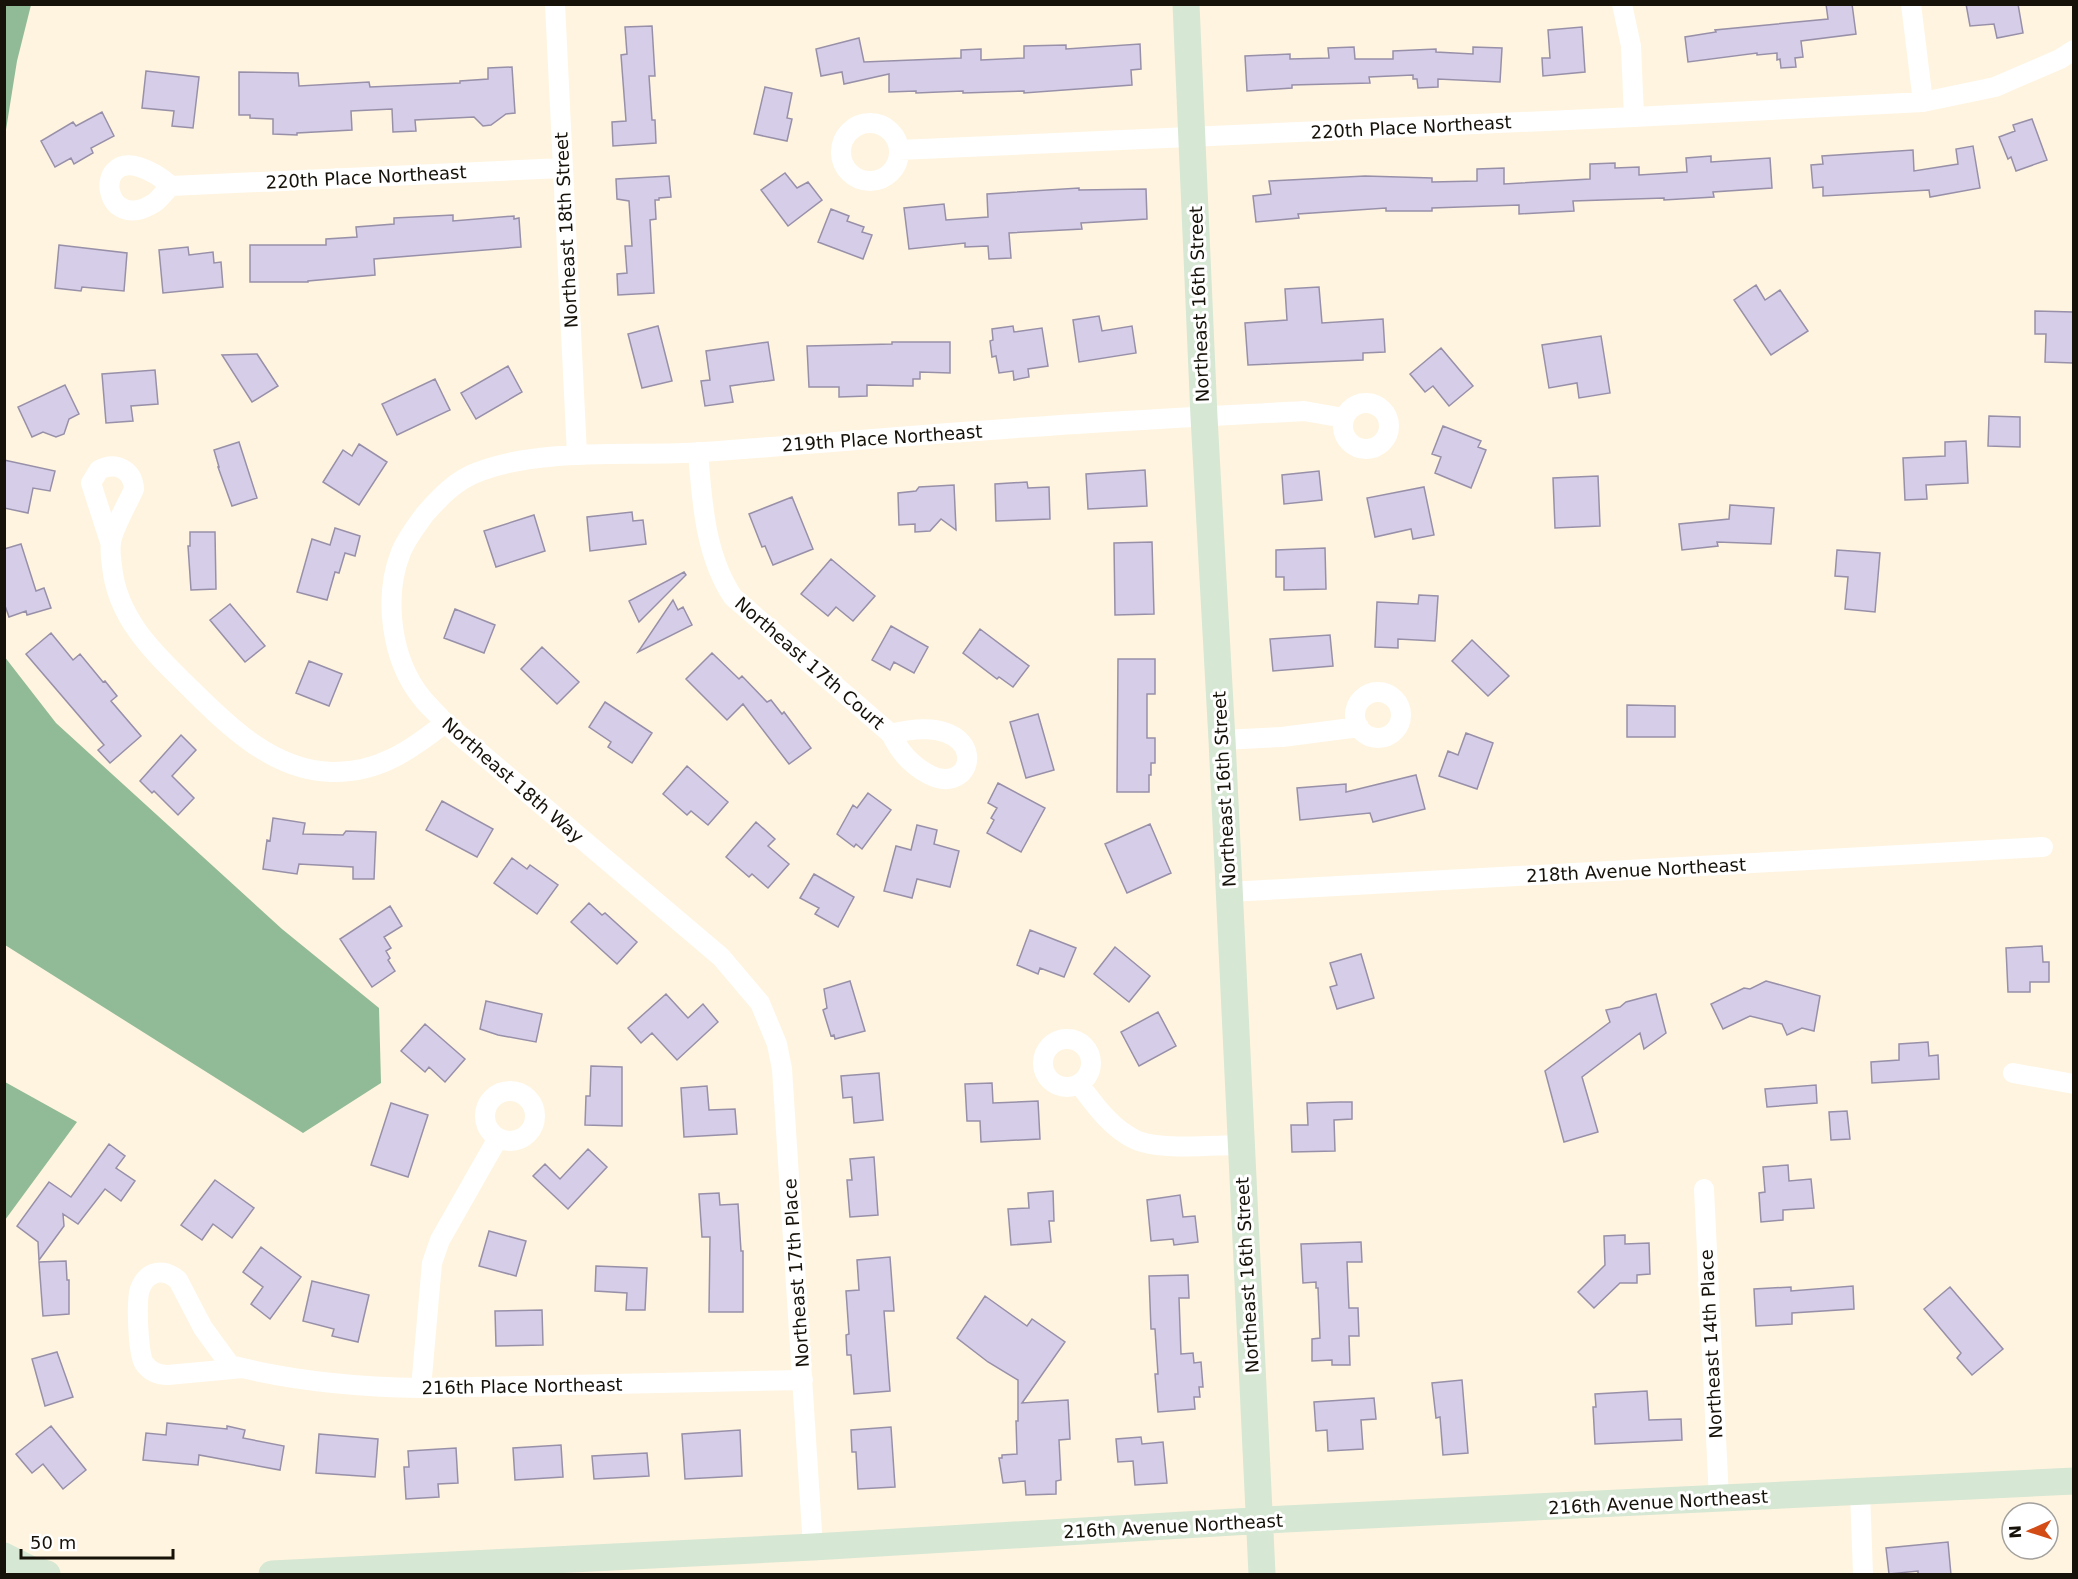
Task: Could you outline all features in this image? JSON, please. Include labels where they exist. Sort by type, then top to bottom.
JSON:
[{"type":"street","name":"Northeast 18th Street","points":[[555,4],[577,455]]},
{"type":"street","name":"Northeast 16th Street","points":[[1186,4],[1204,417],[1222,740],[1262,1575]]},
{"type":"street","points":[[1622,4],[1631,46],[1634,117]]},
{"type":"street","points":[[1911,4],[1923,102]]},
{"type":"street","name":"220th Place Northeast","points":[[899,150],[1923,102],[1995,87],[2060,59],[2073,50]]},
{"type":"street","name":"220th Place Northeast","points":[[171,186],[562,168]]},
{"type":"street","name":"219th Place Northeast","points":[[433,504],[458,482],[479,471],[504,464],[577,455],[698,452],[1049,426],[1304,411],[1344,418]]},
{"type":"street","name":"Northeast 17th Court","points":[[698,452],[701,489],[713,559],[723,582],[733,597],[891,734]]},
{"type":"street","name":"Northeast 18th Way","points":[[433,504],[413,530],[401,552],[393,579],[392,613],[395,641],[407,674],[421,697],[446,723],[720,957],[760,1003]]},
{"type":"street","points":[[111,542],[115,588],[126,613],[139,634],[162,661],[218,716],[243,737],[262,749],[293,764],[315,771],[357,770],[375,766],[401,755],[446,723]]},
{"type":"street","points":[[1222,740],[1282,737],[1359,727]]},
{"type":"street","name":"218th Avenue Northeast","points":[[1229,892],[2043,847]]},
{"type":"street","name":"Northeast 17th Place","points":[[760,1003],[777,1044],[782,1069],[813,1547]]},
{"type":"street","points":[[2013,1073],[2073,1083]]},
{"type":"street","points":[[1079,1084],[1098,1109],[1120,1131],[1136,1141],[1157,1145],[1240,1145]]},
{"type":"street","points":[[421,1388],[432,1263],[440,1240],[498,1138]]},
{"type":"street","name":"Northeast 14th Place","points":[[1704,1189],[1719,1499]]},
{"type":"street","name":"216th Place Northeast","points":[[243,1368],[168,1375],[161,1375],[149,1369],[141,1355],[138,1295],[145,1279],[160,1272],[172,1275],[214,1344],[230,1365],[243,1368],[267,1374],[364,1387],[421,1388],[803,1380]]},
{"type":"street","name":"216th Avenue Northeast","points":[[272,1575],[1260,1521],[2073,1481]]},
{"type":"street","points":[[1860,1492],[1863,1575]]},
{"type":"street","points":[[4,1556],[34,1573]]},
{"type":"green space","points":[[5,4],[31,5],[17,61],[5,136]]},
{"type":"green space","points":[[4,656],[56,723],[282,929],[379,1008],[381,1083],[303,1133],[5,945]]},
{"type":"green space","points":[[5,1082],[77,1122],[5,1220]]},
{"type":"building","points":[[1826,4],[1852,4],[1856,34],[1801,41],[1803,57],[1795,58],[1796,67],[1781,68],[1780,59],[1777,60],[1777,53],[1757,55],[1757,53],[1688,62],[1685,37],[1716,32],[1715,30],[1828,19]]},
{"type":"building","points":[[1966,4],[2018,4],[2023,33],[1997,38],[1994,24],[1970,26]]},
{"type":"building","points":[[652,26],[655,76],[649,76],[656,143],[613,146],[612,122],[626,121],[621,55],[627,54],[625,27]]},
{"type":"building","points":[[1582,27],[1585,72],[1543,76],[1542,58],[1550,58],[1548,30]]},
{"type":"building","points":[[859,38],[864,62],[961,58],[961,50],[981,49],[981,60],[1024,58],[1024,46],[1066,45],[1066,49],[1140,44],[1141,69],[1131,70],[1132,85],[1024,93],[1024,91],[889,92],[889,74],[844,84],[842,72],[821,76],[816,49]]},
{"type":"building","points":[[1354,47],[1355,59],[1393,59],[1393,51],[1436,49],[1436,52],[1473,54],[1473,47],[1502,48],[1500,82],[1438,79],[1438,87],[1418,88],[1417,79],[1413,79],[1413,75],[1369,77],[1370,83],[1292,85],[1292,88],[1247,91],[1245,56],[1290,54],[1290,59],[1329,58],[1328,48]]},
{"type":"building","points":[[512,67],[515,113],[506,114],[491,125],[483,126],[474,117],[415,120],[416,131],[393,132],[392,109],[351,111],[352,130],[297,133],[297,135],[273,134],[273,119],[239,115],[239,72],[298,73],[299,86],[369,82],[370,87],[460,83],[460,81],[488,79],[488,68]]},
{"type":"building","points":[[146,71],[199,77],[193,128],[172,126],[174,111],[142,108]]},
{"type":"building","points":[[765,87],[792,93],[787,118],[792,119],[787,141],[754,134]]},
{"type":"building","points":[[102,112],[114,136],[91,148],[93,153],[74,164],[71,158],[55,167],[41,141],[73,122],[76,126]]},
{"type":"building","points":[[2032,119],[2047,160],[2016,171],[1999,137],[2015,131],[2013,125]]},
{"type":"building","points":[[1973,146],[1980,188],[1930,197],[1929,190],[1823,196],[1823,187],[1813,188],[1811,165],[1823,164],[1822,156],[1913,150],[1914,171],[1958,164],[1956,149]]},
{"type":"building","points":[[1711,156],[1711,162],[1770,158],[1772,188],[1713,192],[1714,197],[1573,201],[1574,211],[1519,214],[1519,205],[1432,208],[1432,211],[1386,211],[1386,208],[1298,214],[1299,218],[1256,222],[1253,196],[1271,194],[1269,181],[1365,176],[1432,178],[1432,182],[1477,181],[1477,169],[1504,168],[1504,184],[1590,179],[1590,164],[1615,163],[1615,168],[1639,167],[1639,175],[1687,172],[1686,158]]},
{"type":"building","points":[[785,173],[797,188],[808,182],[822,200],[788,226],[761,190]]},
{"type":"building","points":[[669,176],[671,197],[655,200],[656,219],[650,220],[654,293],[618,295],[617,274],[627,273],[625,246],[632,246],[629,201],[617,199],[616,179]]},
{"type":"building","points":[[1079,188],[1079,190],[1146,189],[1147,219],[1081,223],[1082,229],[1009,233],[1011,258],[989,259],[988,246],[965,247],[965,243],[909,249],[904,208],[944,204],[946,220],[988,217],[987,194]]},
{"type":"building","points":[[831,209],[849,216],[847,221],[864,227],[862,232],[872,235],[863,259],[818,242]]},
{"type":"building","points":[[453,215],[453,221],[514,216],[514,219],[519,218],[521,247],[374,259],[375,275],[308,282],[250,282],[250,245],[326,245],[326,239],[357,237],[356,227],[394,224],[394,218]]},
{"type":"building","points":[[59,245],[127,253],[124,291],[82,287],[81,291],[55,288]]},
{"type":"building","points":[[188,247],[189,255],[213,252],[214,263],[221,262],[223,287],[163,293],[159,250]]},
{"type":"building","points":[[1756,285],[1765,300],[1780,290],[1808,331],[1771,355],[1734,300]]},
{"type":"building","points":[[1319,287],[1322,323],[1383,319],[1385,352],[1363,353],[1363,360],[1248,365],[1245,323],[1287,320],[1285,289]]},
{"type":"building","points":[[2035,311],[2073,312],[2073,363],[2045,362],[2046,334],[2035,334]]},
{"type":"building","points":[[1099,316],[1102,331],[1132,326],[1136,353],[1079,362],[1073,320]]},
{"type":"building","points":[[658,326],[672,381],[642,388],[628,334]]},
{"type":"building","points":[[1013,326],[1014,332],[1042,328],[1048,366],[1028,369],[1029,377],[1014,380],[1013,371],[999,373],[996,356],[992,357],[990,341],[993,340],[992,329]]},
{"type":"building","points":[[1601,336],[1610,393],[1579,398],[1577,383],[1549,388],[1542,345]]},
{"type":"building","points":[[768,342],[774,380],[730,386],[733,402],[705,406],[701,381],[710,380],[706,351]]},
{"type":"building","points":[[892,342],[950,342],[950,373],[920,372],[920,379],[913,379],[913,386],[867,385],[867,396],[839,397],[839,387],[809,387],[807,346],[892,344]]},
{"type":"building","points":[[1441,348],[1473,386],[1449,406],[1433,386],[1425,392],[1410,374]]},
{"type":"building","points":[[257,354],[278,386],[252,402],[222,355]]},
{"type":"building","points":[[508,366],[522,392],[476,419],[461,393]]},
{"type":"building","points":[[155,370],[158,404],[131,406],[133,421],[106,423],[102,374]]},
{"type":"building","points":[[435,379],[450,410],[397,435],[382,404]]},
{"type":"building","points":[[65,385],[79,414],[69,419],[64,434],[56,437],[43,432],[32,437],[18,407]]},
{"type":"building","points":[[1989,416],[2020,417],[2020,447],[1988,446]]},
{"type":"building","points":[[1443,426],[1481,441],[1478,447],[1486,450],[1471,488],[1435,473],[1441,457],[1432,454]]},
{"type":"building","points":[[1966,441],[1968,483],[1926,485],[1927,499],[1905,500],[1903,458],[1945,456],[1945,442]]},
{"type":"building","points":[[239,442],[257,498],[232,506],[214,450]]},
{"type":"building","points":[[359,444],[387,462],[359,505],[323,482],[343,450],[352,456]]},
{"type":"building","points":[[4,460],[55,471],[50,491],[33,488],[28,513],[4,508]]},
{"type":"building","points":[[1145,470],[1147,506],[1088,509],[1086,474]]},
{"type":"building","points":[[1319,471],[1322,500],[1284,504],[1282,475]]},
{"type":"building","points":[[1598,476],[1600,526],[1555,528],[1553,478]]},
{"type":"building","points":[[1027,482],[1028,488],[1049,487],[1050,519],[996,521],[995,484]]},
{"type":"building","points":[[954,485],[956,530],[941,519],[930,531],[915,532],[915,524],[899,525],[898,493],[916,491],[919,487]]},
{"type":"building","points":[[1424,487],[1434,535],[1413,539],[1411,529],[1375,537],[1367,498]]},
{"type":"building","points":[[792,497],[813,549],[773,565],[765,546],[762,547],[749,514]]},
{"type":"building","points":[[1730,505],[1774,508],[1771,544],[1717,542],[1718,546],[1682,550],[1679,524],[1729,519]]},
{"type":"building","points":[[632,512],[633,521],[643,520],[646,544],[590,551],[587,517]]},
{"type":"building","points":[[534,515],[545,551],[496,567],[484,531]]},
{"type":"building","points":[[335,528],[360,536],[355,556],[345,553],[339,573],[335,572],[327,600],[297,592],[312,539],[330,545]]},
{"type":"building","points":[[190,532],[215,532],[216,589],[191,590],[188,546],[190,546]]},
{"type":"building","points":[[1152,542],[1154,614],[1115,615],[1114,543]]},
{"type":"building","points":[[21,544],[36,591],[44,588],[51,608],[27,615],[26,611],[9,617],[4,603],[4,549]]},
{"type":"building","points":[[1325,548],[1326,589],[1284,590],[1284,577],[1276,577],[1276,550]]},
{"type":"building","points":[[1837,550],[1880,553],[1875,612],[1845,609],[1848,577],[1835,576]]},
{"type":"building","points":[[831,559],[875,596],[853,621],[836,607],[828,616],[801,594]]},
{"type":"building","points":[[684,572],[686,575],[639,622],[629,601]]},
{"type":"building","points":[[1419,595],[1438,596],[1435,641],[1398,639],[1398,648],[1375,647],[1377,602],[1418,604]]},
{"type":"building","points":[[673,600],[678,610],[683,607],[692,625],[638,652]]},
{"type":"building","points":[[230,604],[265,646],[245,662],[210,620]]},
{"type":"building","points":[[455,609],[495,625],[484,653],[444,638]]},
{"type":"building","points":[[891,626],[928,647],[914,673],[894,662],[890,670],[872,660]]},
{"type":"building","points":[[980,629],[1029,666],[1013,687],[999,677],[997,679],[963,653]]},
{"type":"building","points":[[51,633],[73,660],[80,654],[103,682],[105,681],[117,696],[111,701],[141,736],[110,763],[98,750],[104,745],[26,654]]},
{"type":"building","points":[[1330,635],[1333,666],[1273,671],[1270,639]]},
{"type":"building","points":[[1472,640],[1509,676],[1488,696],[1452,661]]},
{"type":"building","points":[[542,647],[579,682],[557,704],[521,669]]},
{"type":"building","points":[[712,653],[739,679],[742,676],[767,702],[771,700],[782,714],[784,712],[811,748],[789,764],[743,704],[727,720],[686,679]]},
{"type":"building","points":[[1118,659],[1155,659],[1155,694],[1147,694],[1147,738],[1155,738],[1155,763],[1151,763],[1149,792],[1117,792]]},
{"type":"building","points":[[309,661],[342,674],[329,706],[296,693]]},
{"type":"building","points":[[605,702],[652,733],[632,763],[608,747],[611,742],[589,727]]},
{"type":"building","points":[[1627,705],[1675,706],[1675,737],[1627,737]]},
{"type":"building","points":[[1038,714],[1054,770],[1026,778],[1010,722]]},
{"type":"building","points":[[1466,733],[1493,743],[1477,789],[1439,776],[1448,751],[1458,755]]},
{"type":"building","points":[[181,735],[196,750],[172,776],[194,798],[178,815],[154,791],[152,793],[140,781]]},
{"type":"building","points":[[687,766],[728,802],[708,825],[691,811],[687,815],[663,794]]},
{"type":"building","points":[[1416,775],[1425,809],[1373,822],[1370,813],[1300,820],[1297,788],[1346,784],[1346,792]]},
{"type":"building","points":[[998,783],[1045,808],[1021,852],[987,833],[994,820],[991,818],[997,808],[988,803]]},
{"type":"building","points":[[868,793],[891,810],[862,849],[856,844],[854,847],[837,834],[853,805],[857,808]]},
{"type":"building","points":[[442,801],[493,829],[477,857],[426,830]]},
{"type":"building","points":[[273,818],[305,823],[303,834],[343,835],[346,831],[376,832],[374,879],[353,879],[353,867],[299,864],[297,874],[263,869]]},
{"type":"building","points":[[756,822],[775,839],[768,846],[789,864],[768,888],[752,874],[749,877],[726,857]]},
{"type":"building","points":[[1150,824],[1171,873],[1127,893],[1105,844]]},
{"type":"building","points":[[917,825],[937,830],[934,844],[959,851],[950,887],[917,879],[912,898],[884,891],[896,846],[911,850]]},
{"type":"building","points":[[512,858],[527,869],[530,865],[558,885],[537,914],[494,883]]},
{"type":"building","points":[[814,874],[854,897],[838,927],[815,914],[819,908],[800,898]]},
{"type":"building","points":[[589,903],[602,915],[605,913],[637,942],[617,964],[571,922]]},
{"type":"building","points":[[390,906],[402,926],[384,937],[391,948],[386,951],[390,958],[388,960],[395,971],[372,987],[340,939]]},
{"type":"building","points":[[1030,930],[1076,948],[1064,977],[1040,968],[1038,974],[1017,965]]},
{"type":"building","points":[[2042,946],[2043,962],[2049,962],[2049,982],[2030,982],[2030,992],[2008,992],[2006,948]]},
{"type":"building","points":[[1115,947],[1150,976],[1129,1002],[1094,974]]},
{"type":"building","points":[[1361,954],[1374,998],[1337,1009],[1330,987],[1337,985],[1330,963]]},
{"type":"building","points":[[850,981],[865,1031],[835,1039],[834,1035],[831,1036],[823,1010],[827,1008],[824,989]]},
{"type":"building","points":[[1766,981],[1820,996],[1814,1031],[1802,1028],[1787,1035],[1782,1024],[1750,1016],[1723,1029],[1711,1004],[1744,988],[1750,989]]},
{"type":"building","points":[[666,994],[688,1018],[703,1004],[718,1022],[677,1060],[652,1033],[641,1043],[628,1028]]},
{"type":"building","points":[[1656,994],[1666,1033],[1644,1049],[1640,1033],[1582,1077],[1598,1132],[1564,1142],[1545,1071],[1610,1022],[1606,1010]]},
{"type":"building","points":[[486,1001],[542,1014],[536,1042],[480,1029]]},
{"type":"building","points":[[1158,1012],[1176,1046],[1139,1066],[1121,1032]]},
{"type":"building","points":[[425,1024],[465,1059],[445,1082],[429,1067],[425,1072],[401,1051]]},
{"type":"building","points":[[1928,1042],[1929,1056],[1938,1055],[1939,1079],[1872,1083],[1871,1062],[1899,1060],[1899,1044]]},
{"type":"building","points":[[591,1066],[622,1067],[622,1126],[585,1125],[586,1096],[590,1096]]},
{"type":"building","points":[[879,1073],[883,1120],[854,1123],[852,1097],[843,1098],[841,1076]]},
{"type":"building","points":[[992,1083],[993,1103],[1038,1101],[1040,1139],[981,1142],[980,1121],[967,1121],[965,1084]]},
{"type":"building","points":[[1816,1085],[1817,1103],[1767,1107],[1765,1089]]},
{"type":"building","points":[[707,1086],[709,1110],[735,1109],[737,1134],[684,1137],[681,1088]]},
{"type":"building","points":[[1352,1102],[1352,1119],[1334,1120],[1335,1151],[1292,1152],[1291,1125],[1308,1125],[1307,1103]]},
{"type":"building","points":[[391,1103],[428,1115],[408,1177],[371,1165]]},
{"type":"building","points":[[1847,1111],[1850,1139],[1831,1140],[1829,1112]]},
{"type":"building","points":[[109,1144],[125,1156],[116,1168],[135,1181],[121,1201],[105,1189],[78,1224],[63,1214],[64,1226],[39,1260],[38,1242],[17,1226],[49,1182],[71,1197]]},
{"type":"building","points":[[588,1149],[607,1167],[568,1209],[533,1176],[545,1164],[560,1179]]},
{"type":"building","points":[[874,1157],[878,1215],[850,1217],[847,1180],[852,1180],[850,1159]]},
{"type":"building","points":[[1788,1165],[1789,1181],[1811,1179],[1814,1208],[1783,1210],[1783,1220],[1761,1222],[1759,1193],[1765,1192],[1763,1167]]},
{"type":"building","points":[[215,1180],[254,1208],[232,1238],[213,1224],[202,1240],[181,1225]]},
{"type":"building","points":[[1053,1191],[1054,1221],[1049,1221],[1051,1242],[1011,1245],[1008,1209],[1029,1208],[1028,1193]]},
{"type":"building","points":[[719,1193],[720,1205],[738,1204],[741,1251],[743,1251],[743,1312],[709,1312],[710,1237],[702,1237],[699,1194]]},
{"type":"building","points":[[1180,1195],[1183,1217],[1195,1216],[1198,1242],[1174,1245],[1173,1239],[1151,1241],[1147,1200]]},
{"type":"building","points":[[489,1231],[526,1241],[516,1276],[479,1266]]},
{"type":"building","points":[[1625,1235],[1625,1244],[1649,1243],[1650,1274],[1637,1275],[1637,1283],[1620,1283],[1594,1308],[1578,1292],[1605,1265],[1604,1236]]},
{"type":"building","points":[[1361,1242],[1362,1262],[1347,1262],[1349,1308],[1358,1308],[1359,1336],[1349,1336],[1350,1365],[1332,1365],[1332,1360],[1312,1361],[1312,1339],[1320,1338],[1318,1288],[1316,1288],[1316,1282],[1303,1283],[1301,1244]]},
{"type":"building","points":[[261,1247],[301,1277],[270,1319],[251,1304],[263,1287],[243,1272]]},
{"type":"building","points":[[890,1257],[894,1311],[884,1311],[890,1391],[854,1394],[851,1355],[847,1355],[846,1335],[849,1334],[846,1291],[859,1290],[857,1260]]},
{"type":"building","points":[[66,1261],[67,1280],[69,1280],[69,1314],[43,1316],[39,1262]]},
{"type":"building","points":[[596,1266],[647,1268],[645,1310],[626,1310],[627,1293],[595,1291]]},
{"type":"building","points":[[1188,1275],[1189,1298],[1179,1298],[1181,1354],[1193,1353],[1194,1363],[1201,1362],[1203,1387],[1199,1387],[1200,1397],[1194,1397],[1195,1409],[1158,1412],[1155,1374],[1158,1374],[1155,1329],[1151,1329],[1149,1276]]},
{"type":"building","points":[[312,1281],[369,1295],[358,1342],[332,1336],[334,1329],[303,1321]]},
{"type":"building","points":[[1853,1286],[1854,1309],[1792,1313],[1792,1324],[1756,1326],[1754,1289],[1791,1287],[1791,1291]]},
{"type":"building","points":[[1950,1287],[2003,1349],[1972,1375],[1957,1358],[1961,1353],[1924,1309]]},
{"type":"building","points":[[985,1296],[1027,1326],[1032,1319],[1065,1342],[1022,1403],[1068,1400],[1070,1439],[1059,1440],[1061,1480],[1056,1481],[1056,1494],[1026,1495],[1025,1481],[1003,1483],[999,1458],[1002,1458],[1002,1455],[1017,1454],[1018,1380],[988,1362],[957,1338]]},
{"type":"building","points":[[542,1310],[543,1345],[496,1346],[495,1311]]},
{"type":"building","points":[[57,1352],[73,1397],[45,1406],[32,1359]]},
{"type":"building","points":[[1462,1380],[1468,1453],[1443,1455],[1440,1417],[1436,1418],[1432,1383]]},
{"type":"building","points":[[1647,1391],[1649,1420],[1681,1419],[1682,1440],[1595,1444],[1593,1407],[1596,1407],[1595,1394]]},
{"type":"building","points":[[1374,1398],[1376,1419],[1361,1420],[1363,1449],[1328,1451],[1327,1430],[1316,1431],[1314,1402]]},
{"type":"building","points":[[167,1423],[227,1429],[227,1426],[245,1430],[243,1438],[284,1446],[280,1470],[199,1455],[198,1465],[143,1460],[146,1433],[166,1435]]},
{"type":"building","points":[[51,1426],[86,1470],[63,1489],[43,1464],[32,1473],[16,1454]]},
{"type":"building","points":[[891,1427],[895,1487],[858,1489],[856,1452],[852,1452],[851,1430]]},
{"type":"building","points":[[740,1430],[742,1476],[685,1479],[682,1434]]},
{"type":"building","points":[[319,1434],[378,1439],[375,1477],[316,1473]]},
{"type":"building","points":[[1141,1437],[1142,1444],[1163,1442],[1167,1483],[1135,1485],[1133,1461],[1118,1462],[1116,1439]]},
{"type":"building","points":[[561,1445],[563,1477],[515,1480],[513,1448]]},
{"type":"building","points":[[456,1448],[458,1483],[438,1484],[439,1497],[406,1499],[404,1467],[409,1467],[408,1451]]},
{"type":"building","points":[[647,1453],[649,1476],[594,1479],[592,1456]]},
{"type":"building","points":[[1948,1542],[1951,1575],[1918,1575],[1918,1571],[1889,1574],[1886,1548]]}]
